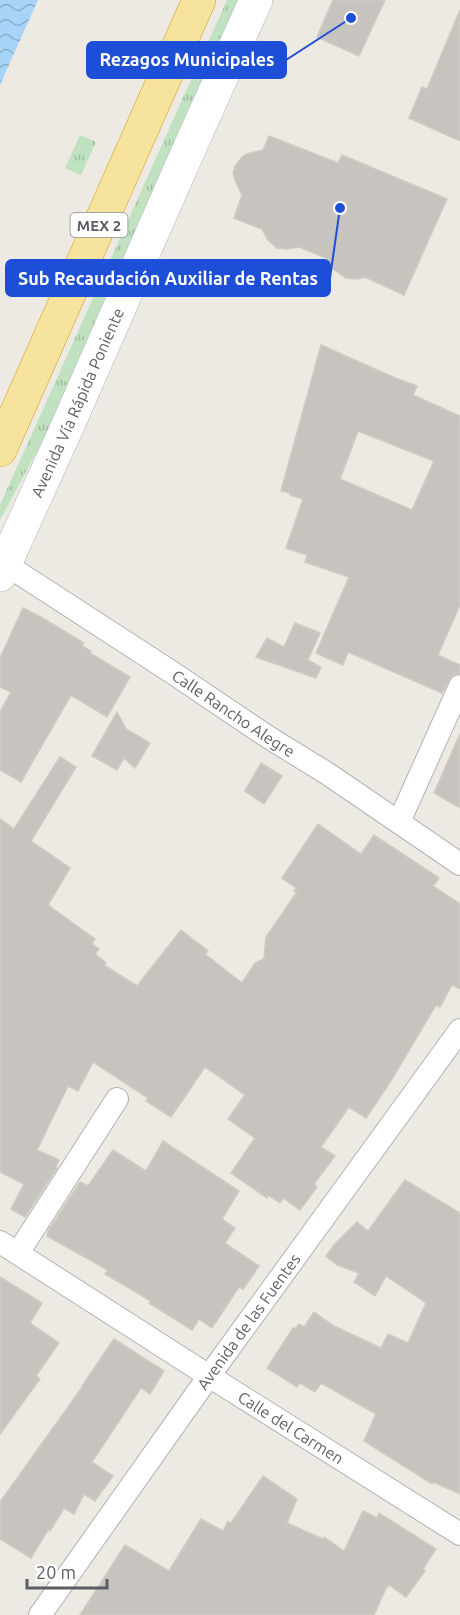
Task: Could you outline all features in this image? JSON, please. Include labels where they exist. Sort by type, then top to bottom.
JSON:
[{"type":"highway","name":"MEX 2","points":[[0,450],[199,0]]},
{"type":"main road","name":"Avenida Vía Rápida Poniente","points":[[2,569],[256,0]]},
{"type":"street","name":"Calle Rancho Alegre","points":[[2,569],[181,678],[460,864]]},
{"type":"street","points":[[399,822],[460,686]]},
{"type":"street","name":"Avenida de las Fuentes","points":[[40,1615],[209,1376],[460,1030]]},
{"type":"street","points":[[9,1247],[117,1099]]},
{"type":"street","name":"Calle del Carmen","points":[[9,1247],[460,1534]]},
{"type":"green space","points":[[227,0],[241,0],[57,421],[34,457],[0,520],[0,505]]},
{"type":"green space","points":[[80,135],[96,142],[81,175],[65,168]]},
{"type":"water","points":[[0,0],[38,0],[0,85]]},
{"type":"building","points":[[333,0],[385,0],[359,56],[317,37]]},
{"type":"building","points":[[460,10],[460,141],[409,118],[422,87],[427,89]]},
{"type":"building","points":[[269,136],[338,163],[342,155],[447,199],[404,295],[365,277],[346,278],[333,269],[326,258],[299,247],[277,248],[268,240],[262,229],[234,218],[242,195],[233,173],[235,166],[247,154],[263,150]]},
{"type":"building","points":[[321,345],[417,386],[413,395],[460,416],[460,605],[438,655],[460,665],[460,673],[452,675],[442,693],[348,652],[343,665],[316,653],[349,577],[305,562],[307,555],[286,548],[303,499],[281,491]],"holes":[[[358,431],[434,461],[412,510],[340,479]]]},
{"type":"building","points":[[23,608],[84,643],[82,646],[91,651],[90,653],[130,677],[107,717],[71,695],[21,782],[0,770],[0,712],[11,692],[0,687],[0,658]]},
{"type":"building","points":[[295,623],[320,633],[308,660],[321,667],[316,678],[256,657],[267,638],[284,647]]},
{"type":"building","points":[[117,712],[126,729],[150,743],[135,768],[124,758],[117,770],[92,756]]},
{"type":"building","points":[[460,734],[460,808],[434,793]]},
{"type":"building","points":[[60,757],[76,767],[31,841],[70,868],[48,905],[95,939],[92,944],[99,949],[95,954],[106,963],[104,965],[137,986],[181,930],[208,951],[205,954],[242,983],[255,963],[264,959],[266,937],[297,892],[294,891],[296,888],[282,878],[318,824],[361,854],[374,835],[439,878],[433,886],[460,904],[460,989],[452,985],[440,1007],[436,1005],[366,1118],[349,1107],[321,1147],[335,1156],[314,1184],[317,1187],[300,1210],[283,1198],[280,1203],[268,1195],[267,1198],[231,1173],[255,1138],[228,1119],[245,1095],[205,1067],[171,1117],[146,1101],[148,1098],[93,1062],[78,1091],[68,1086],[37,1150],[59,1160],[57,1168],[25,1217],[11,1209],[24,1184],[0,1172],[0,819],[14,829]]},
{"type":"building","points":[[261,763],[282,776],[264,804],[245,791]]},
{"type":"building","points":[[163,1141],[239,1191],[222,1219],[235,1228],[225,1243],[259,1266],[243,1289],[239,1287],[212,1328],[199,1319],[192,1330],[149,1303],[151,1301],[105,1274],[108,1270],[47,1236],[80,1182],[88,1186],[113,1150],[146,1171]]},
{"type":"building","points":[[405,1180],[460,1213],[460,1494],[433,1482],[432,1484],[364,1441],[376,1414],[321,1383],[315,1392],[300,1383],[297,1387],[267,1368],[293,1328],[295,1329],[299,1324],[304,1327],[314,1312],[334,1326],[381,1348],[388,1334],[408,1343],[426,1303],[386,1276],[375,1296],[354,1282],[359,1273],[337,1265],[326,1256],[357,1222],[368,1231]]},
{"type":"building","points":[[0,1277],[42,1303],[30,1323],[59,1343],[36,1376],[40,1379],[0,1434]]},
{"type":"building","points":[[114,1339],[164,1371],[150,1394],[141,1388],[92,1462],[113,1476],[95,1501],[84,1494],[74,1514],[64,1508],[31,1558],[0,1539],[0,1502]]},
{"type":"building","points":[[263,1476],[297,1499],[287,1523],[323,1539],[324,1537],[344,1551],[363,1511],[377,1518],[379,1513],[436,1549],[423,1569],[425,1571],[406,1597],[389,1585],[387,1586],[374,1615],[80,1615],[125,1545],[169,1571],[201,1519],[223,1531],[228,1521],[231,1523]]},
{"type":"place","name":"Rezagos Municipales","points":[[351,18]]},
{"type":"place","name":"Sub Recaudación Auxiliar de Rentas","points":[[340,208]]}]
